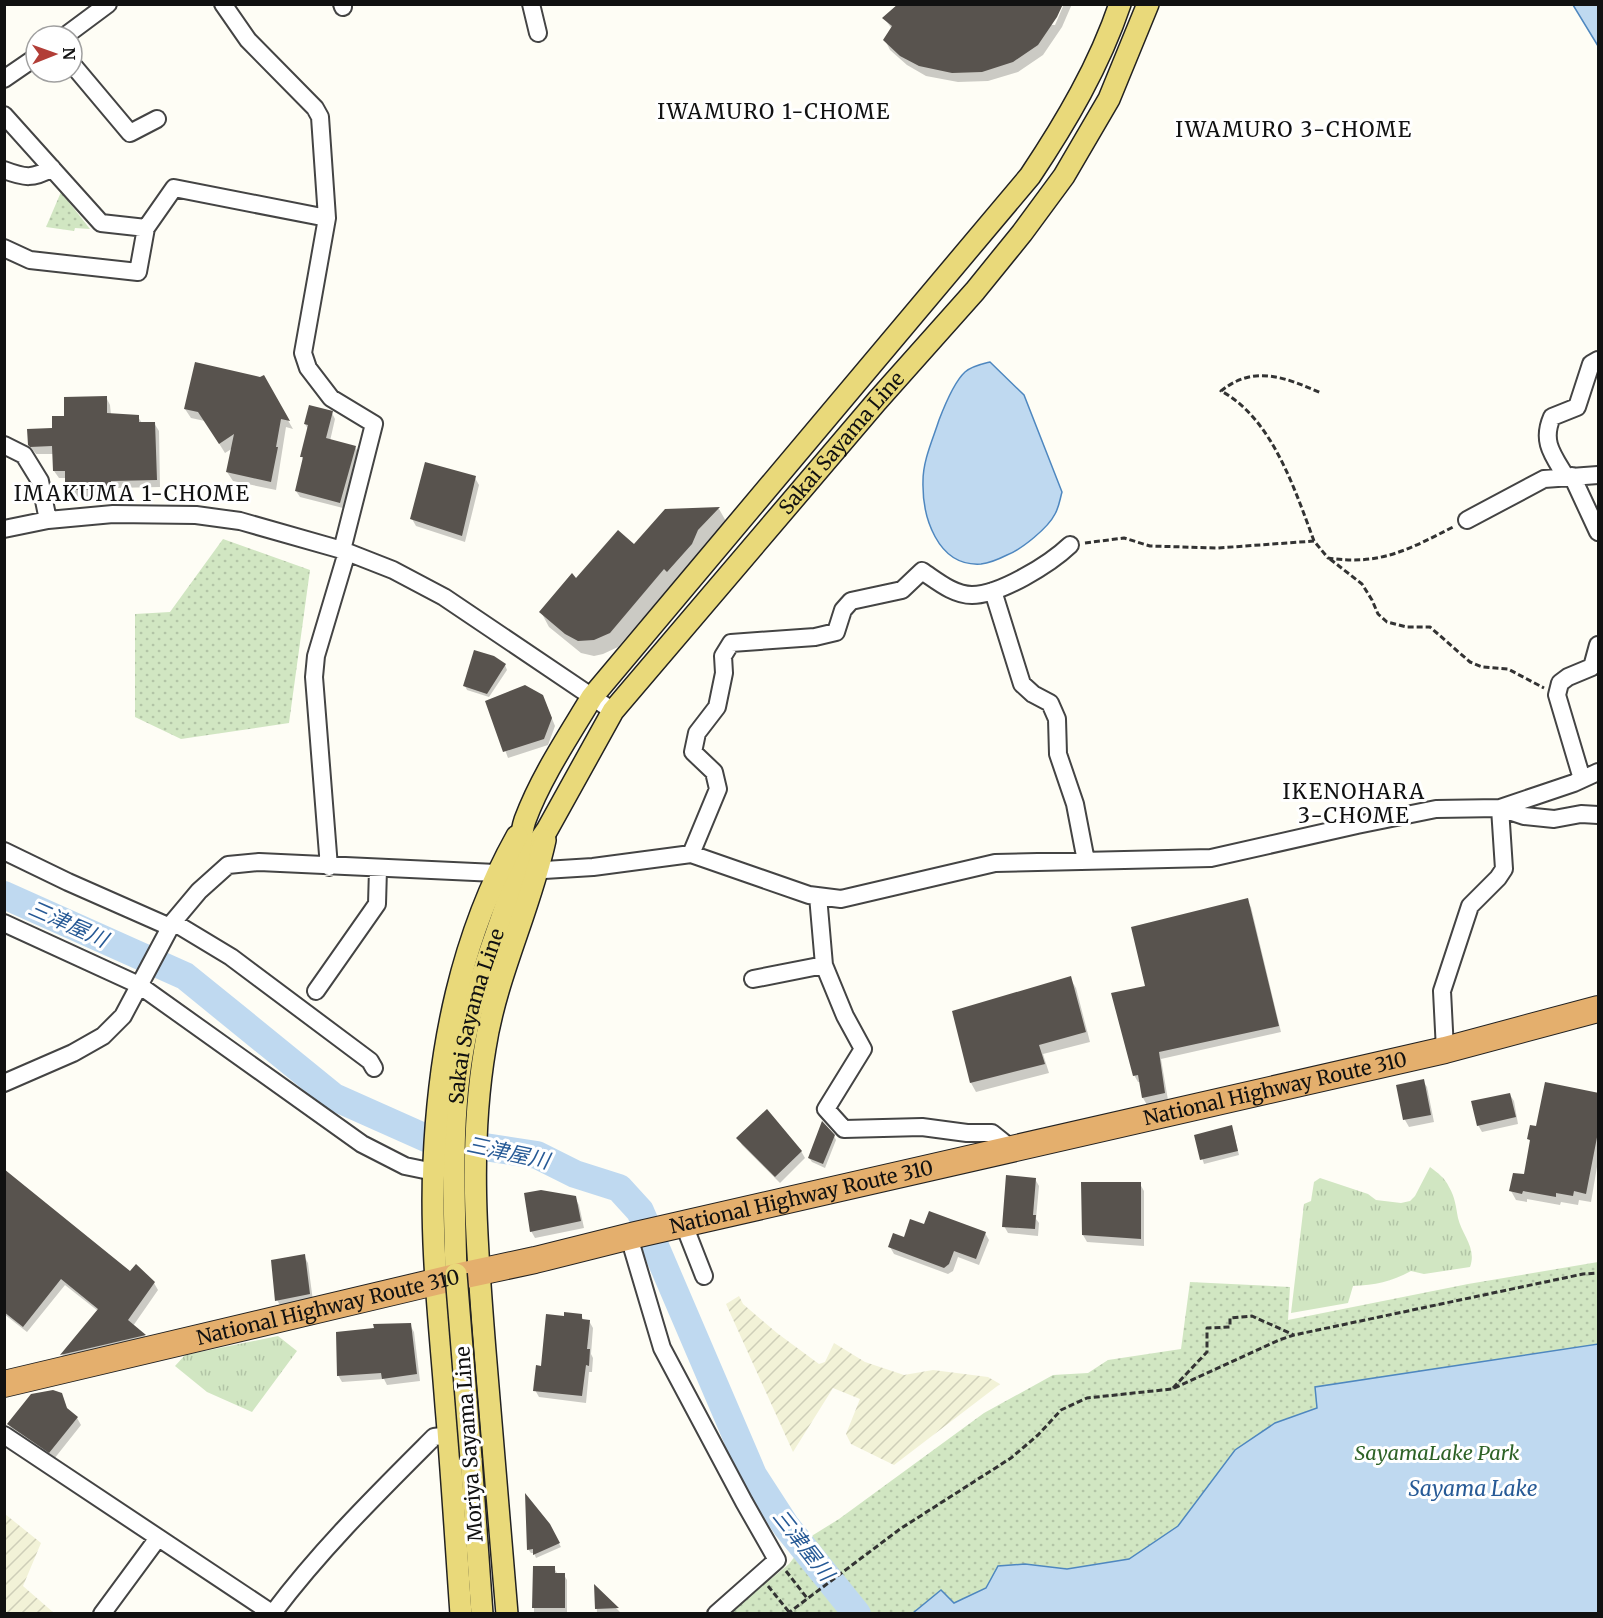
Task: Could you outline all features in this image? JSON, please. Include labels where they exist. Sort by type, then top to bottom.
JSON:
[{"type":"highway","name":"National Highway Route 310","points":[[4,1384],[457,1276],[1445,1050],[1599,1010]]},
{"type":"main road","name":"Sakai Sayama Line","points":[[457,1276],[454,1153],[458,1098],[468,1025],[484,969],[506,873],[524,822],[552,763],[592,697],[1030,176],[1059,133],[1087,82],[1120,4]]},
{"type":"main road","name":"Sakai Sayama Line","points":[[506,873],[547,830],[614,711],[877,401],[975,291],[1022,233],[1064,176],[1109,99],[1148,4]]},
{"type":"main road","points":[[461,1614],[449,1435],[457,1276],[475,1170],[476,1117],[485,1047],[498,993],[538,870],[547,830]]},
{"type":"main road","points":[[506,873],[468,945],[448,1026],[437,1110],[434,1167],[457,1276],[507,1614]]},
{"type":"main road","name":"Moriya Sayama Line","points":[[457,1276],[482,1614]]},
{"type":"street","points":[[81,24],[108,4]]},
{"type":"street","points":[[223,4],[248,40],[315,108],[320,117],[327,218],[303,353],[308,368],[331,398],[374,424],[345,551],[316,656],[314,676],[329,867]]},
{"type":"street","points":[[531,4],[538,33]]},
{"type":"street","points":[[4,79],[24,65]]},
{"type":"street","points":[[84,78],[130,133],[157,119]]},
{"type":"street","points":[[4,115],[101,223],[146,228]]},
{"type":"street","points":[[4,170],[21,176],[38,176],[52,168]]},
{"type":"street","points":[[4,248],[30,260],[138,272],[146,228],[174,188],[327,218]]},
{"type":"street","points":[[1599,360],[1590,364],[1577,407],[1552,417],[1546,430],[1547,444],[1569,476],[1599,532]]},
{"type":"street","points":[[4,445],[24,455],[40,481],[48,520]]},
{"type":"street","points":[[1467,520],[1544,479],[1599,475]]},
{"type":"street","points":[[4,529],[48,520],[113,514],[196,515],[240,521],[345,551],[393,570],[444,597],[614,711]]},
{"type":"street","points":[[691,854],[718,789],[714,772],[693,752],[697,733],[717,707],[724,674],[723,656],[731,643],[815,637],[836,632],[843,610],[851,601],[902,590],[922,570],[946,588],[970,595],[993,591],[1054,560],[1070,545]]},
{"type":"street","points":[[993,591],[1022,684],[1033,694],[1050,703],[1057,719],[1058,754],[1075,804],[1086,861]]},
{"type":"street","points":[[1582,779],[1557,695],[1560,683],[1592,667],[1599,645]]},
{"type":"street","points":[[4,1083],[73,1053],[103,1036],[123,1016],[171,924],[199,891],[228,865],[259,862],[329,867],[506,873],[594,867],[691,854],[808,895],[842,899],[995,863],[1197,860],[1436,809],[1500,808],[1599,772]]},
{"type":"street","points":[[1500,808],[1524,816],[1554,819],[1581,814],[1599,815]]},
{"type":"street","points":[[1445,1050],[1442,991],[1470,906],[1498,878],[1504,868],[1500,808]]},
{"type":"street","points":[[4,851],[68,882],[171,924],[231,957],[362,1054],[374,1068]]},
{"type":"street","points":[[316,991],[377,904],[378,869]]},
{"type":"street","points":[[818,896],[824,965],[845,1016],[863,1049],[826,1109],[844,1129],[922,1127],[967,1133],[992,1133],[1012,1149]]},
{"type":"street","points":[[4,923],[141,982],[362,1144],[405,1166],[434,1167]]},
{"type":"street","points":[[753,979],[824,965]]},
{"type":"street","points":[[684,1225],[704,1276]]},
{"type":"street","points":[[632,1236],[662,1348],[777,1560],[716,1614]]},
{"type":"street","points":[[4,1435],[273,1613],[294,1585],[361,1510],[434,1437],[449,1435]]},
{"type":"street","points":[[102,1614],[158,1538]]},
{"type":"path","points":[[1321,393],[1289,379],[1267,376],[1232,382],[1221,391],[1235,398],[1252,414],[1279,457],[1314,542],[1329,558],[1362,584],[1378,614],[1388,621],[1407,627],[1430,627],[1470,662],[1482,667],[1508,669],[1557,695]]},
{"type":"path","points":[[1329,558],[1372,560],[1407,551],[1467,520]]},
{"type":"path","points":[[1070,545],[1124,538],[1150,546],[1218,548],[1314,542]]},
{"type":"path","points":[[760,1575],[788,1613],[900,1528],[1011,1458],[1038,1435],[1061,1410],[1087,1398],[1172,1389],[1294,1335],[1583,1274],[1599,1273]]},
{"type":"path","points":[[1172,1389],[1207,1352],[1207,1328],[1230,1327],[1230,1318],[1252,1316],[1294,1335]]},
{"type":"path","points":[[777,1560],[807,1598]]},
{"type":"green space","points":[[61,192],[90,229],[75,228],[74,231],[46,227]]},
{"type":"green space","points":[[223,539],[310,570],[289,723],[181,739],[135,717],[135,614],[170,612]]},
{"type":"green space","points":[[1430,1167],[1443,1178],[1453,1195],[1458,1218],[1472,1254],[1470,1267],[1424,1274],[1411,1271],[1383,1282],[1353,1286],[1348,1303],[1291,1313],[1304,1204],[1311,1201],[1314,1182],[1320,1178],[1368,1194],[1376,1200],[1401,1203],[1410,1201],[1415,1196]]},
{"type":"green space","name":"SayamaLake Park","points":[[1598,1262],[1598,1613],[728,1614],[789,1564],[810,1537],[839,1519],[984,1413],[1053,1375],[1088,1373],[1108,1360],[1181,1349],[1190,1282],[1290,1287],[1288,1320],[1468,1284]]},
{"type":"green space","points":[[739,1296],[743,1304],[777,1333],[819,1364],[825,1362],[834,1343],[865,1362],[904,1375],[933,1370],[988,1377],[1000,1384],[894,1465],[851,1444],[846,1434],[860,1399],[833,1388],[793,1452],[726,1304]]},
{"type":"green space","points":[[278,1336],[297,1351],[252,1412],[207,1392],[175,1366],[185,1355]]},
{"type":"green space","points":[[5,1514],[41,1543],[23,1586],[54,1613],[5,1613]]},
{"type":"water","points":[[1573,5],[1598,5],[1598,46]]},
{"type":"water","points":[[990,362],[1024,395],[1062,492],[1052,520],[1034,538],[994,561],[981,564],[966,563],[953,557],[935,537],[925,509],[923,481],[929,450],[941,415],[954,388],[961,376],[968,370]]},
{"type":"water","name":"Sayama Lake","points":[[1598,1344],[1598,1613],[913,1613],[941,1590],[954,1603],[986,1588],[998,1566],[1025,1564],[1067,1569],[1129,1559],[1178,1526],[1235,1450],[1275,1423],[1317,1408],[1315,1387]]},
{"type":"building","points":[[898,4],[1063,4],[1038,45],[1013,62],[982,72],[952,73],[919,66],[900,56],[883,40],[892,26],[882,18]]},
{"type":"building","points":[[195,362],[260,377],[264,375],[290,421],[281,419],[271,482],[226,472],[234,434],[219,444],[198,412],[184,409]]},
{"type":"building","points":[[107,396],[107,413],[139,415],[139,422],[155,422],[157,480],[111,481],[111,489],[65,490],[65,471],[53,471],[52,446],[30,447],[27,429],[52,428],[52,416],[64,416],[64,397]]},
{"type":"building","points":[[309,405],[333,411],[326,438],[356,446],[340,503],[295,491],[303,457],[300,457],[308,425],[304,424]]},
{"type":"building","points":[[425,462],[476,476],[462,536],[410,519]]},
{"type":"building","points":[[720,507],[698,530],[692,544],[667,572],[664,569],[610,633],[594,640],[578,641],[565,634],[539,612],[572,573],[576,578],[618,530],[634,544],[665,509]]},
{"type":"building","points":[[474,650],[494,656],[506,664],[487,694],[463,686]]},
{"type":"building","points":[[525,685],[543,695],[552,718],[544,739],[503,752],[485,701]]},
{"type":"building","points":[[1248,898],[1279,1026],[1159,1052],[1165,1093],[1142,1098],[1138,1075],[1133,1076],[1111,993],[1145,986],[1131,927]]},
{"type":"building","points":[[1071,976],[1086,1032],[1039,1045],[1045,1064],[970,1083],[952,1011]]},
{"type":"building","points":[[1424,1079],[1431,1115],[1403,1120],[1396,1085]]},
{"type":"building","points":[[1545,1082],[1599,1093],[1599,1127],[1586,1194],[1574,1191],[1573,1196],[1556,1193],[1556,1197],[1509,1191],[1513,1173],[1524,1174],[1530,1140],[1527,1139],[1530,1125],[1536,1126]]},
{"type":"building","points":[[1510,1093],[1516,1117],[1477,1126],[1471,1101]]},
{"type":"building","points":[[767,1109],[802,1151],[775,1177],[736,1138]]},
{"type":"building","points":[[822,1121],[835,1135],[823,1164],[808,1158]]},
{"type":"building","points":[[1232,1125],[1238,1151],[1200,1160],[1194,1135]]},
{"type":"building","points":[[4,1169],[130,1271],[136,1264],[155,1282],[128,1320],[146,1335],[60,1355],[98,1309],[61,1279],[23,1327],[4,1312]]},
{"type":"building","points":[[1006,1175],[1036,1178],[1033,1215],[1036,1215],[1035,1229],[1002,1227]]},
{"type":"building","points":[[1081,1182],[1141,1182],[1141,1239],[1082,1235]]},
{"type":"building","points":[[541,1190],[576,1196],[581,1221],[530,1232],[524,1193]]},
{"type":"building","points":[[929,1211],[986,1232],[976,1259],[954,1251],[949,1264],[944,1268],[888,1247],[893,1233],[904,1237],[910,1219],[924,1224]]},
{"type":"building","points":[[305,1254],[310,1294],[275,1301],[271,1260]]},
{"type":"building","points":[[564,1312],[582,1314],[582,1319],[590,1320],[587,1349],[590,1349],[589,1366],[586,1365],[582,1396],[533,1391],[536,1365],[541,1366],[546,1314],[564,1316]]},
{"type":"building","points":[[411,1323],[417,1374],[382,1379],[381,1373],[337,1376],[336,1332],[374,1328],[373,1324]]},
{"type":"building","points":[[53,1390],[62,1393],[67,1408],[78,1417],[49,1453],[7,1424],[31,1394]]},
{"type":"building","points":[[525,1493],[550,1524],[560,1543],[533,1555],[533,1549],[527,1550]]},
{"type":"building","points":[[533,1566],[555,1566],[555,1573],[565,1573],[565,1608],[532,1608]]},
{"type":"building","points":[[594,1584],[619,1608],[595,1609]]},
{"type":"waterway","name":"三津屋川","points":[[4,895],[185,976],[334,1097],[426,1138],[537,1155],[575,1174],[619,1188],[640,1211],[753,1475],[786,1526],[857,1614]]},
{"type":"district","name":"IWAMURO 1-CHOME","points":[[774,112]]},
{"type":"district","name":"IWAMURO 3-CHOME","points":[[1294,130]]},
{"type":"district","name":"IMAKUMA 1-CHOME","points":[[132,494]]},
{"type":"district","name":"IKENOHARA 3-CHOME","points":[[1354,804]]}]
